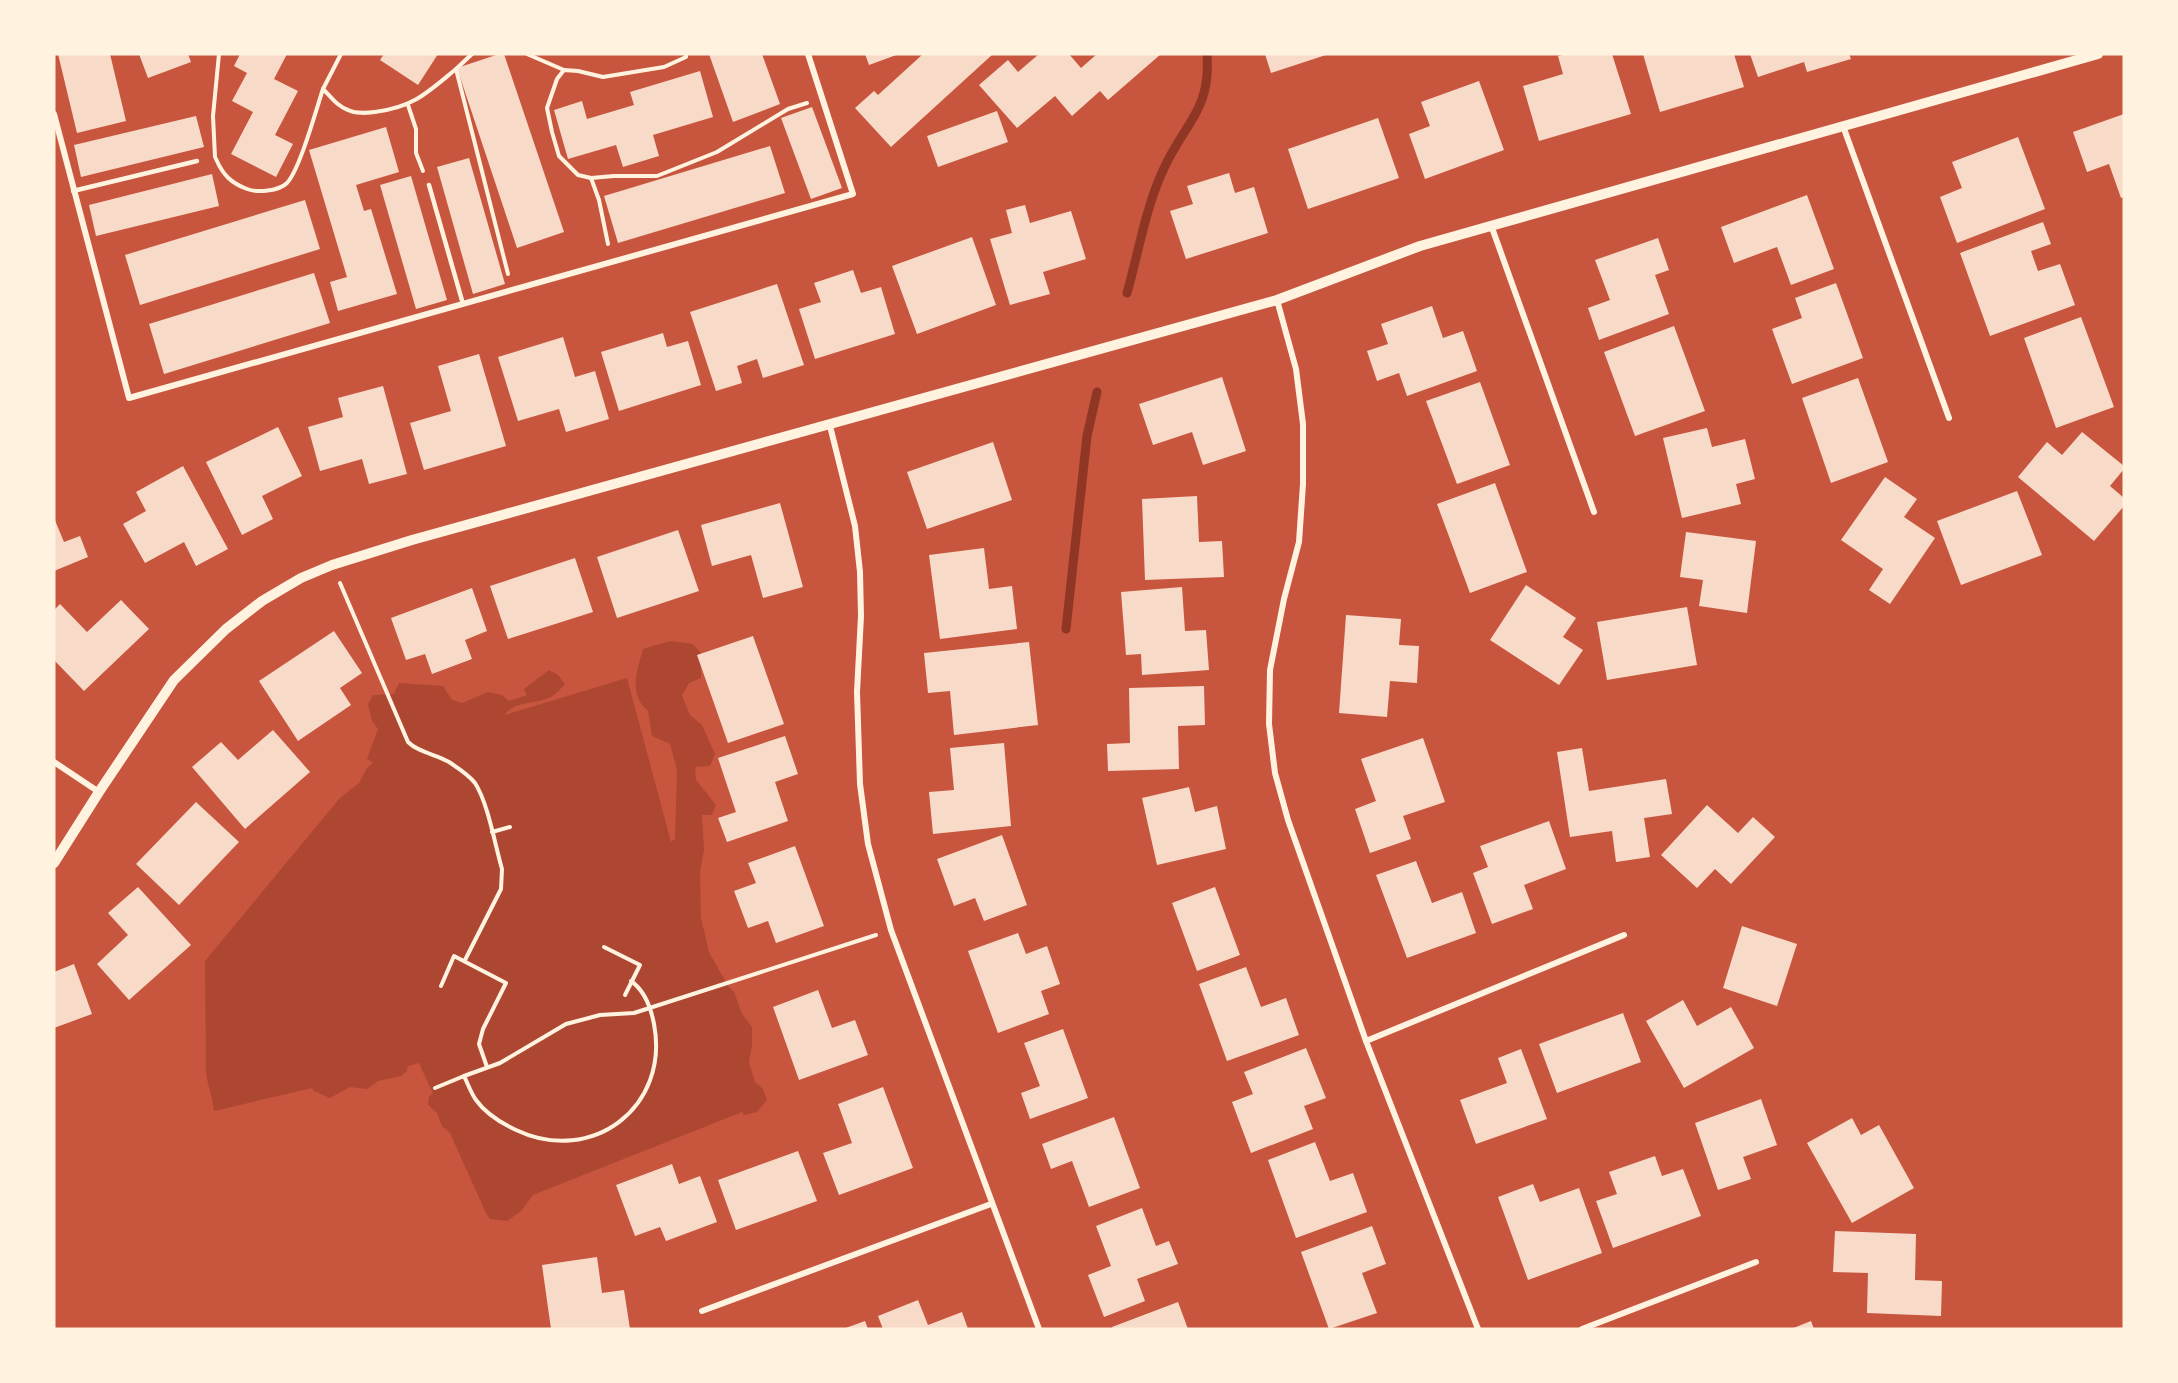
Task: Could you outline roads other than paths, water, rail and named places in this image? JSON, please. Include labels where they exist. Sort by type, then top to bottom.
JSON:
[{"type":"street","points":[[54,114],[129,398],[853,194],[808,54]]},
{"type":"street","points":[[54,863],[174,680],[226,629],[262,601],[301,578],[333,565],[412,540],[830,426],[1277,300],[1420,246],[2098,54]]},
{"type":"street","points":[[1843,126],[1949,418]]},
{"type":"street","points":[[1491,225],[1594,512]]},
{"type":"street","points":[[1277,300],[1296,369],[1303,424],[1303,484],[1299,543],[1284,599],[1270,670],[1269,724],[1275,773],[1288,820],[1366,1041],[1478,1329]]},
{"type":"street","points":[[830,426],[855,526],[860,572],[861,616],[857,692],[860,784],[868,844],[891,930],[1039,1329]]},
{"type":"street","points":[[54,762],[99,792]]},
{"type":"street","points":[[1366,1041],[1624,935]]},
{"type":"street","points":[[702,1311],[991,1204]]},
{"type":"street","points":[[1582,1329],[1756,1262]]},
{"type":"lane","points":[[73,191],[197,161]]},
{"type":"lane","points":[[429,185],[463,304]]},
{"type":"waterway","points":[[1127,293],[1148,211],[1159,179],[1201,101],[1205,88],[1207,54]]},
{"type":"waterway","points":[[1066,629],[1087,436],[1097,392]]}]
